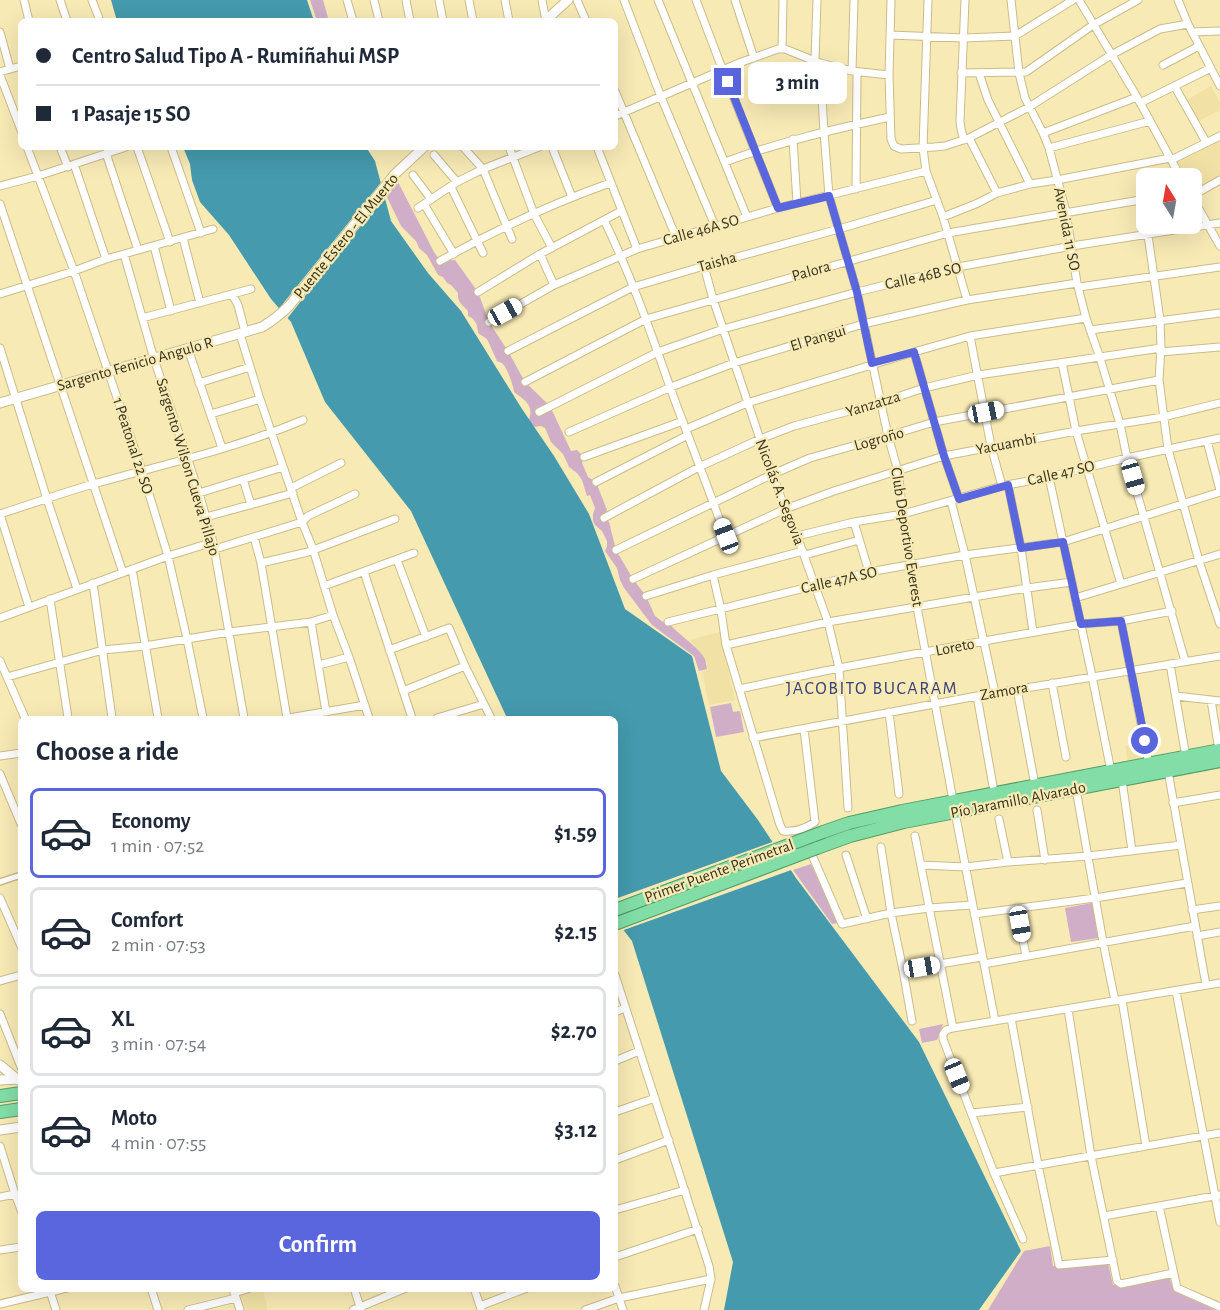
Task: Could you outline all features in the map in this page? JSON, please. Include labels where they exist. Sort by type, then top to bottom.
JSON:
[{"type":"highway","name":"Pío Jaramillo Alvarado","points":[[818,848],[850,836],[1035,785],[1186,757],[1219,747]]},
{"type":"highway","name":"Pío Jaramillo Alvarado","points":[[824,832],[849,823],[1076,789],[1220,761]]},
{"type":"highway","name":"Primer Puente Perimetral","points":[[618,909],[824,832]]},
{"type":"highway","name":"Primer Puente Perimetral","points":[[618,923],[818,848]]},
{"type":"highway","points":[[0,1096],[18,1094]]},
{"type":"highway","points":[[0,1113],[18,1110]]},
{"type":"street","points":[[24,0],[28,18]]},
{"type":"street","points":[[60,0],[66,18]]},
{"type":"street","points":[[92,0],[99,18]]},
{"type":"street","points":[[347,0],[352,18]]},
{"type":"street","points":[[374,0],[378,18]]},
{"type":"street","points":[[406,0],[409,18]]},
{"type":"street","points":[[439,0],[442,18]]},
{"type":"street","points":[[469,0],[472,18]]},
{"type":"street","points":[[504,0],[508,18]]},
{"type":"street","points":[[542,0],[545,18]]},
{"type":"street","points":[[549,18],[568,0]]},
{"type":"street","points":[[577,0],[585,18]]},
{"type":"street","points":[[624,0],[661,97],[715,226]]},
{"type":"street","points":[[658,0],[747,217]]},
{"type":"street","points":[[696,0],[778,208]]},
{"type":"street","points":[[735,0],[754,58]]},
{"type":"street","points":[[782,49],[783,0]]},
{"type":"street","name":"Club Deportivo Everest","points":[[817,0],[818,62],[829,196],[857,292],[888,436],[898,471],[910,566],[925,652],[994,1021]]},
{"type":"street","points":[[854,0],[856,189]]},
{"type":"street","points":[[891,0],[889,75],[891,139],[894,146],[901,149],[945,146],[967,139],[1029,107],[1111,55],[1160,29],[1188,24]]},
{"type":"street","points":[[927,0],[923,148],[926,171],[943,216],[967,300]]},
{"type":"street","points":[[965,0],[961,129],[997,193]]},
{"type":"street","name":"Avenida 11 SO","points":[[1011,0],[1019,73],[1025,98],[1049,148],[1066,212],[1086,318],[1120,424],[1127,458],[1185,662]]},
{"type":"street","points":[[890,35],[964,38],[1015,36],[1073,0]]},
{"type":"street","points":[[1079,0],[1176,168]]},
{"type":"street","points":[[961,73],[1029,71],[1094,25],[1138,0]]},
{"type":"street","points":[[1178,0],[1220,86]]},
{"type":"street","points":[[1192,32],[1220,31]]},
{"type":"street","points":[[0,32],[10,69]]},
{"type":"street","points":[[1163,65],[1199,46]]},
{"type":"street","points":[[618,115],[754,58],[782,49],[818,62],[855,71],[889,75]]},
{"type":"street","points":[[18,67],[0,74],[18,122]]},
{"type":"street","points":[[1043,133],[1175,87],[1211,68]]},
{"type":"street","points":[[980,73],[988,100],[1030,184]]},
{"type":"street","points":[[1175,87],[1206,142]]},
{"type":"street","points":[[618,98],[676,237]]},
{"type":"street","points":[[725,162],[794,139],[890,117]]},
{"type":"street","points":[[1049,148],[1150,121]]},
{"type":"street","points":[[943,216],[997,193],[1030,184],[1171,159],[1220,136]]},
{"type":"street","points":[[794,139],[797,203]]},
{"type":"street","name":"1 Peatonal 22 SO","points":[[28,150],[74,271],[142,471],[168,556],[202,716]]},
{"type":"street","points":[[62,150],[71,165],[106,259]]},
{"type":"street","points":[[94,150],[97,157]]},
{"type":"street","points":[[0,186],[116,150]]},
{"type":"street","points":[[138,150],[170,242]]},
{"type":"street","points":[[172,150],[201,233]]},
{"type":"street","name":"Puente Estero - El Muerto","points":[[268,324],[289,306],[395,174],[421,150]]},
{"type":"street","points":[[466,150],[483,169],[512,239]]},
{"type":"street","points":[[510,150],[534,214],[552,248]]},
{"type":"street","points":[[454,254],[421,206],[454,184],[483,169],[531,150]]},
{"type":"street","points":[[553,150],[572,197]]},
{"type":"street","points":[[598,150],[638,249]]},
{"type":"street","points":[[106,153],[138,250]]},
{"type":"street","points":[[434,154],[454,184],[483,253]]},
{"type":"street","name":"Calle 46A SO","points":[[489,322],[554,285],[638,249],[778,208],[926,171]]},
{"type":"street","points":[[412,175],[431,199]]},
{"type":"street","points":[[1202,190],[1220,180]]},
{"type":"street","points":[[440,261],[507,226],[610,183]]},
{"type":"street","name":"Taisha","points":[[508,351],[633,287],[937,200]]},
{"type":"street","name":"Palora","points":[[525,382],[646,319],[713,299],[948,233],[1136,201]]},
{"type":"street","points":[[0,204],[123,573]]},
{"type":"street","points":[[478,292],[540,254],[621,211]]},
{"type":"street","points":[[1202,215],[1220,246]]},
{"type":"street","points":[[604,220],[621,255],[646,319],[726,536]]},
{"type":"street","name":"Calle 46B SO","points":[[539,412],[658,352],[723,329],[958,267],[1072,246],[1220,223]]},
{"type":"street","points":[[0,294],[106,259],[213,229]]},
{"type":"street","points":[[1148,235],[1160,320],[1159,380],[1168,449],[1199,561],[1220,624]]},
{"type":"street","points":[[183,238],[200,303]]},
{"type":"street","points":[[154,246],[171,311]]},
{"type":"street","name":"Sargento Wilson Cueva Pillajo","points":[[124,254],[154,359],[214,545],[244,716]]},
{"type":"street","points":[[540,254],[554,285]]},
{"type":"street","name":"Nicolás A. Segovia","points":[[704,266],[747,403],[828,622],[839,668],[848,808]]},
{"type":"street","name":"El Pangui","points":[[569,432],[670,387],[734,363],[863,324],[967,300],[1220,267]]},
{"type":"street","points":[[142,318],[251,289]]},
{"type":"street","points":[[232,294],[238,305],[250,367],[260,399],[368,716]]},
{"type":"street","points":[[1090,330],[1220,313]]},
{"type":"street","points":[[596,482],[687,432],[747,403],[872,363],[970,336],[1086,318]]},
{"type":"street","name":"Sargento Fenicio Angulo R","points":[[0,403],[268,324]]},
{"type":"street","points":[[970,336],[991,446],[1005,486],[1021,548],[1033,632]]},
{"type":"street","name":"Yanzatza","points":[[604,518],[699,467],[760,439],[794,426],[924,388],[978,375],[1062,363],[1160,350],[1220,347]]},
{"type":"street","points":[[0,348],[77,589]]},
{"type":"street","points":[[188,349],[222,448]]},
{"type":"street","points":[[914,352],[959,499]]},
{"type":"street","points":[[1062,363],[1076,431],[1121,584]]},
{"type":"street","points":[[200,383],[250,367]]},
{"type":"street","name":"Logroño","points":[[616,549],[810,458],[934,422],[1159,380]]},
{"type":"street","points":[[211,414],[260,399]]},
{"type":"street","name":"Yacuambi","points":[[633,579],[785,509],[944,456],[1163,417],[1220,403]]},
{"type":"street","points":[[29,607],[0,514],[94,484],[188,459],[272,433],[303,420]]},
{"type":"street","points":[[584,457],[683,421]]},
{"type":"street","name":"Calle 47 SO","points":[[798,536],[854,522],[903,514],[1005,486],[1220,438]]},
{"type":"street","points":[[1207,441],[1220,491]]},
{"type":"street","points":[[206,517],[251,505],[292,490],[341,462]]},
{"type":"street","points":[[199,493],[283,467]]},
{"type":"street","points":[[1049,477],[1111,771]]},
{"type":"street","points":[[243,479],[251,505]]},
{"type":"street","name":"Calle 47A SO","points":[[668,622],[869,572],[965,555],[1063,542],[1220,491]]},
{"type":"street","points":[[0,618],[168,556],[254,537],[302,522],[308,516],[356,494]]},
{"type":"street","points":[[951,501],[995,693]]},
{"type":"street","points":[[261,563],[306,552],[395,519]]},
{"type":"street","points":[[854,522],[869,572]]},
{"type":"street","points":[[254,537],[261,563],[288,716]]},
{"type":"street","points":[[646,597],[713,575],[859,540]]},
{"type":"street","points":[[324,586],[414,553]]},
{"type":"street","points":[[1075,598],[1220,554]]},
{"type":"street","points":[[397,560],[426,636]]},
{"type":"street","points":[[132,569],[158,716]]},
{"type":"street","points":[[364,572],[411,716]]},
{"type":"street","points":[[713,575],[726,645],[783,831],[790,832],[815,822],[804,729]]},
{"type":"street","points":[[726,645],[828,622],[1072,582]]},
{"type":"street","points":[[93,583],[112,716]]},
{"type":"street","points":[[50,599],[68,716]]},
{"type":"street","name":"Loreto","points":[[739,689],[1033,632],[1081,624],[1121,621],[1172,611]]},
{"type":"street","points":[[7,677],[103,650],[311,622],[333,615]]},
{"type":"street","points":[[1121,621],[1149,764]]},
{"type":"street","points":[[311,622],[326,712]]},
{"type":"street","points":[[389,650],[449,628],[490,716]]},
{"type":"street","points":[[319,665],[349,657]]},
{"type":"street","name":"Zamora","points":[[753,738],[1017,689],[1220,657]]},
{"type":"street","points":[[0,661],[24,716]]},
{"type":"street","points":[[1170,664],[1186,757]]},
{"type":"street","points":[[403,691],[465,666]]},
{"type":"street","points":[[1052,683],[1066,757]]},
{"type":"street","points":[[1017,689],[1035,785]]},
{"type":"street","points":[[977,696],[993,786]]},
{"type":"street","points":[[1176,696],[1220,701]]},
{"type":"street","points":[[1211,700],[1219,747]]},
{"type":"street","points":[[444,716],[484,704]]},
{"type":"street","points":[[301,716],[365,705]]},
{"type":"street","points":[[889,712],[899,794]]},
{"type":"street","points":[[0,756],[18,753]]},
{"type":"street","points":[[1168,771],[1206,985]]},
{"type":"street","points":[[0,774],[18,817]]},
{"type":"street","points":[[1122,780],[1132,850]]},
{"type":"street","points":[[1076,789],[1103,942],[1118,1000],[1146,1146]]},
{"type":"street","points":[[1173,803],[1220,795]]},
{"type":"street","points":[[1037,810],[1046,860]]},
{"type":"street","points":[[999,819],[1008,862]]},
{"type":"street","points":[[800,829],[842,924],[891,913],[972,905]]},
{"type":"street","points":[[915,836],[953,1028]]},
{"type":"street","points":[[921,865],[966,867],[1181,845]]},
{"type":"street","points":[[881,847],[912,1021]]},
{"type":"street","points":[[846,855],[867,919]]},
{"type":"street","points":[[0,882],[18,876]]},
{"type":"street","points":[[974,914],[1188,883]]},
{"type":"street","points":[[0,899],[18,939]]},
{"type":"street","points":[[1192,910],[1220,906]]},
{"type":"street","points":[[1017,908],[1026,956]]},
{"type":"street","points":[[903,970],[1026,956],[1195,926]]},
{"type":"street","points":[[1197,936],[1220,932]]},
{"type":"street","points":[[0,981],[18,976]]},
{"type":"street","points":[[1023,1239],[994,1173],[943,1039],[946,1030],[1220,983]]},
{"type":"street","points":[[618,985],[709,1266],[711,1279],[704,1310]]},
{"type":"street","points":[[1176,991],[1203,1136],[1217,1195],[1220,1222]]},
{"type":"street","points":[[618,1011],[625,1008]]},
{"type":"street","points":[[1068,1009],[1091,1156],[1117,1281],[1121,1284],[1173,1273]]},
{"type":"street","points":[[0,1014],[18,1059]]},
{"type":"street","points":[[1011,1018],[1059,1265],[1113,1260]]},
{"type":"street","points":[[618,1060],[639,1052]]},
{"type":"street","points":[[0,1065],[18,1078]]},
{"type":"street","points":[[0,1080],[18,1079]]},
{"type":"street","points":[[618,1111],[655,1098]]},
{"type":"street","points":[[972,1113],[1028,1107]]},
{"type":"street","points":[[0,1130],[18,1127]]},
{"type":"street","points":[[994,1173],[1220,1133]]},
{"type":"street","points":[[618,1159],[669,1140]]},
{"type":"street","points":[[0,1146],[18,1201]]},
{"type":"street","points":[[618,1209],[685,1190]]},
{"type":"street","points":[[0,1197],[15,1194]]},
{"type":"street","points":[[1104,1216],[1217,1195]]},
{"type":"street","points":[[1159,1206],[1177,1288],[1220,1307]]},
{"type":"street","points":[[618,1256],[698,1229]]},
{"type":"street","points":[[0,1250],[18,1247]]},
{"type":"street","points":[[585,1310],[619,1298],[711,1279]]},
{"type":"street","points":[[5,1305],[44,1292]]},
{"type":"street","points":[[51,1292],[56,1310]]},
{"type":"street","points":[[152,1292],[158,1310]]},
{"type":"street","points":[[355,1292],[358,1309],[397,1292]]},
{"type":"street","points":[[475,1292],[481,1309],[518,1292]]},
{"type":"street","points":[[617,1292],[623,1310]]},
{"type":"street","points":[[189,1310],[235,1293],[240,1310]]},
{"type":"shaded area","points":[[310,0],[323,0],[328,18],[316,18]]},
{"type":"shaded area","points":[[1211,86],[1220,103],[1220,110],[1197,122],[1185,101]]},
{"type":"shaded area","points":[[1220,141],[1220,178],[1202,188],[1202,168],[1181,168],[1178,162]]},
{"type":"shaded area","points":[[398,182],[440,261],[455,260],[478,292],[489,322],[525,382],[550,406],[571,451],[577,450],[584,457],[582,463],[588,477],[596,482],[607,510],[604,518],[609,522],[616,550],[646,596],[655,616],[663,622],[668,622],[698,650],[705,659],[707,669],[699,671],[694,656],[652,625],[624,588],[617,568],[605,551],[607,541],[593,521],[595,508],[590,495],[587,496],[582,480],[569,467],[563,454],[551,442],[545,428],[533,427],[528,422],[530,408],[528,404],[514,392],[506,369],[502,363],[497,361],[487,339],[478,333],[476,323],[468,316],[468,311],[459,301],[458,293],[443,277],[438,275],[427,255],[401,226],[386,195]]},
{"type":"shaded area","points":[[720,632],[735,700],[709,705],[702,671],[708,670],[705,658],[690,640]]},
{"type":"shaded area","points":[[731,703],[733,712],[740,711],[744,732],[716,737],[710,707]]},
{"type":"shaded area","points":[[1140,742],[1144,759],[1128,762],[1125,746]]},
{"type":"shaded area","points":[[811,864],[838,923],[832,924],[793,870]]},
{"type":"shaded area","points":[[1092,903],[1099,938],[1071,942],[1065,908]]},
{"type":"shaded area","points":[[943,1024],[937,1040],[922,1043],[919,1029]]},
{"type":"shaded area","points":[[1050,1246],[1053,1266],[1108,1263],[1113,1285],[1168,1274],[1174,1291],[1216,1310],[988,1310],[1024,1251]]},
{"type":"shaded area","points":[[264,1292],[268,1310],[246,1310],[241,1295]]},
{"type":"water","points":[[111,0],[307,0],[313,18],[116,18]]},
{"type":"water","points":[[184,150],[368,150],[375,161],[391,221],[428,273],[461,311],[589,514],[625,609],[692,656],[721,771],[758,820],[796,878],[919,1042],[1021,1251],[979,1310],[724,1310],[733,1262],[632,941],[618,923],[618,716],[506,716],[411,511],[325,402],[291,322],[271,299],[229,235],[200,202],[192,180],[190,164]]},
{"type":"pier","points":[[383,180],[387,193],[286,320],[277,311]]},
{"type":"pier","points":[[775,841],[794,869],[621,931],[618,928],[618,898]]},
{"type":"district","name":"JACOBITO BUCARAM","points":[[872,689]]},
{"type":"route","points":[[728,82],[778,208],[829,196],[857,292],[872,363],[914,352],[959,499],[1008,485],[1021,548],[1063,542],[1081,624],[1121,621],[1145,741]]}]
